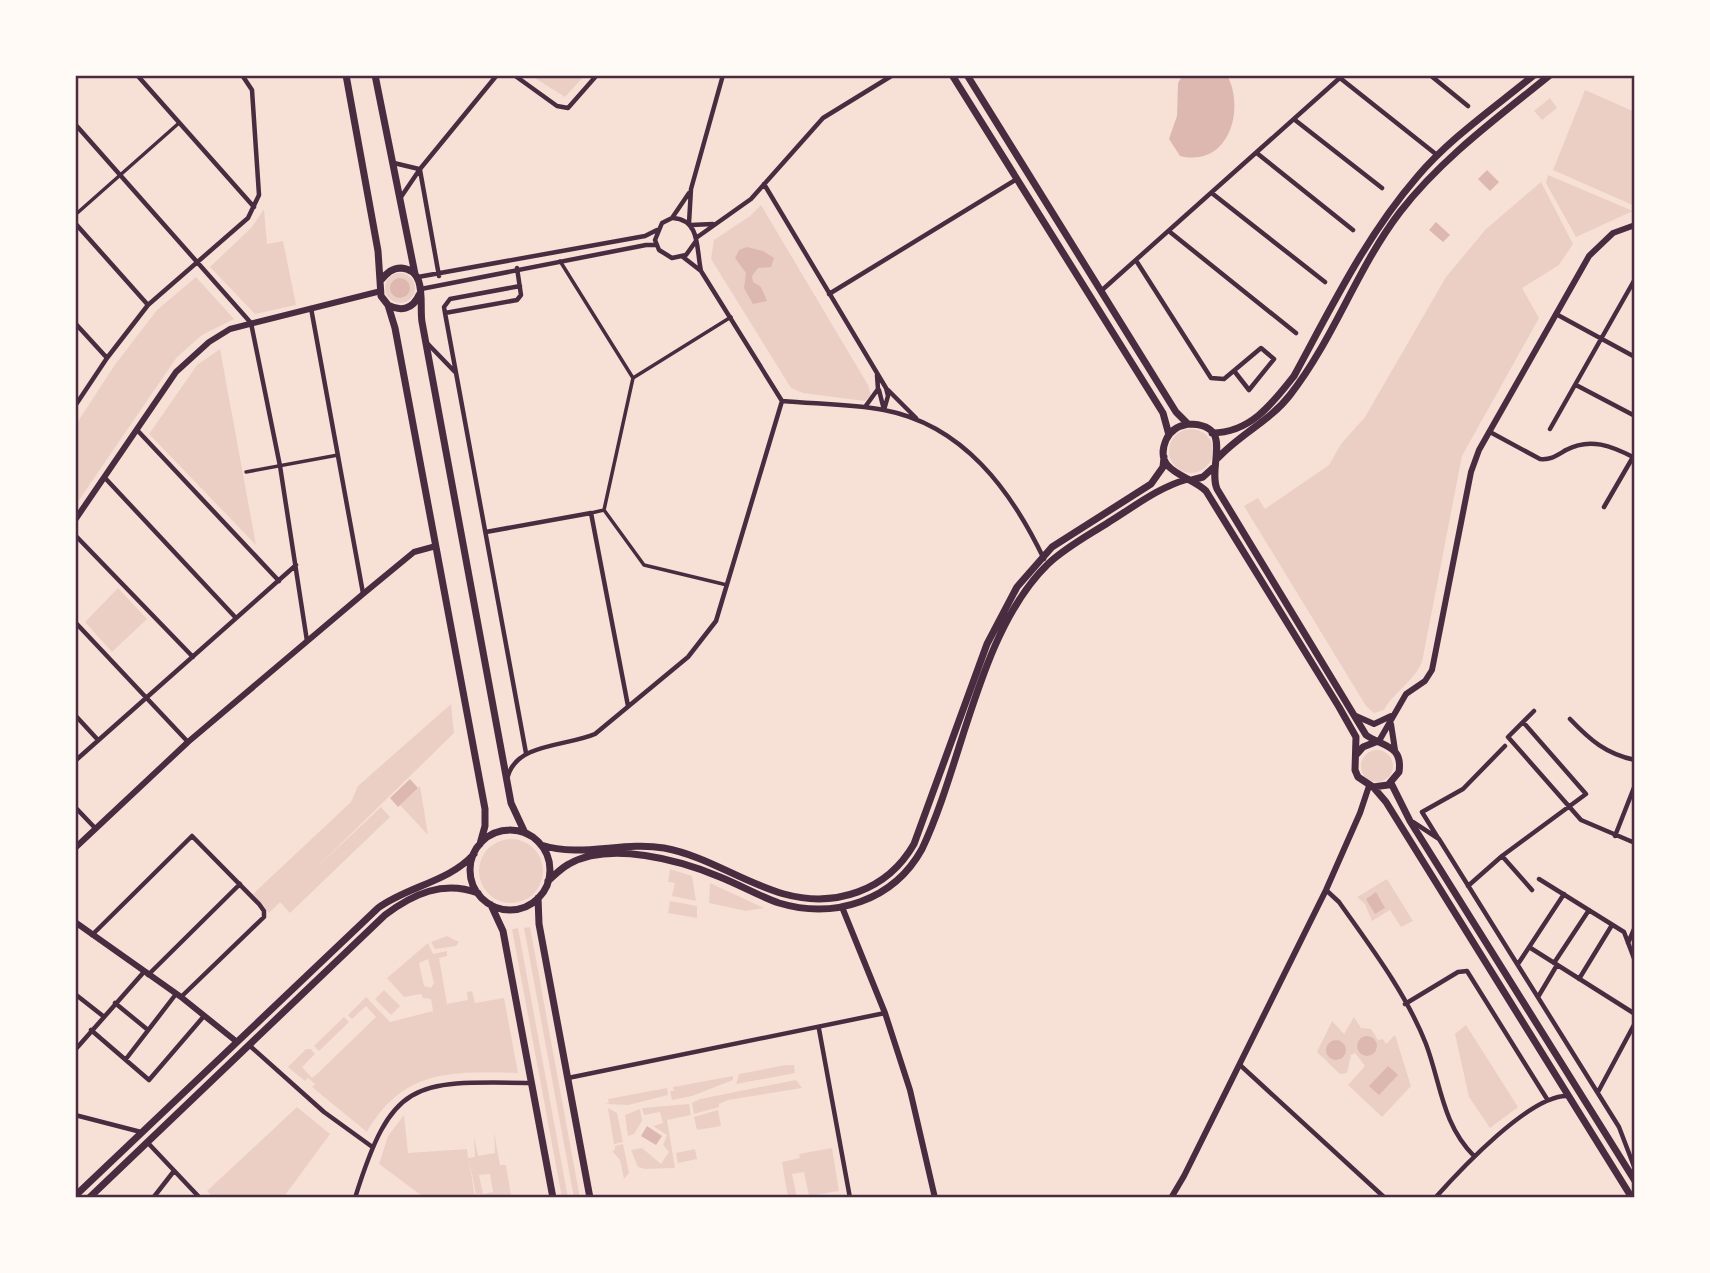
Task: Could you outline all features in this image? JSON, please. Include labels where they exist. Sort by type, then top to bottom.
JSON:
[{"type":"main road","points":[[75,1196],[378,908],[411,888],[444,877],[463,866],[480,844],[485,826],[485,809],[436,546],[388,305],[381,291],[382,279],[346,75]]},
{"type":"main road","points":[[375,75],[391,162],[421,291],[425,341],[515,815],[525,833],[541,845],[565,851],[617,845],[661,848],[713,863],[794,896],[850,895],[875,885],[901,863],[914,844],[995,625],[1017,587],[1042,556],[1151,484],[1163,467],[1169,435],[1163,413],[952,75]]},
{"type":"main road","points":[[967,75],[1176,412],[1188,424]]},
{"type":"main road","points":[[1212,433],[1228,433],[1244,426],[1279,396],[1294,376],[1373,234],[1398,199],[1437,155],[1534,75]]},
{"type":"main road","points":[[590,1198],[539,924],[538,898],[548,881],[569,864],[582,859],[615,855],[647,856],[689,865],[780,903],[816,908],[842,907],[884,892],[916,861],[928,837],[999,638],[1019,601],[1046,566],[1072,545],[1165,488],[1208,474],[1233,444],[1264,422],[1293,391],[1400,213],[1425,184],[1478,134],[1549,75]]},
{"type":"main road","points":[[382,279],[395,269],[407,270],[416,276]]},
{"type":"main road","points":[[388,305],[399,309],[408,308],[421,291]]},
{"type":"main road","points":[[1169,435],[1188,424],[1204,426],[1212,433],[1219,447],[1217,489],[1366,735],[1395,750],[1400,765],[1391,783]]},
{"type":"main road","points":[[1164,457],[1175,474],[1190,479],[1208,495],[1356,737],[1355,770],[1361,781],[1386,802],[1632,1198]]},
{"type":"main road","points":[[1357,754],[1363,747],[1379,741]]},
{"type":"main road","points":[[1371,787],[1391,783]]},
{"type":"main road","points":[[1391,783],[1410,821],[1635,1181]]},
{"type":"main road","points":[[480,844],[506,830],[525,833]]},
{"type":"main road","points":[[541,845],[549,862],[548,881]]},
{"type":"main road","points":[[474,854],[471,874],[478,893]]},
{"type":"main road","points":[[89,1198],[250,1046],[355,942],[400,904],[441,888],[458,887],[478,893],[491,905],[503,931],[553,1198]]},
{"type":"main road","points":[[491,905],[514,909],[538,898]]},
{"type":"street","points":[[137,75],[254,207]]},
{"type":"street","points":[[75,406],[107,358],[148,305],[248,218],[254,207],[259,195],[252,90],[242,75]]},
{"type":"street","points":[[400,201],[420,169],[497,75]]},
{"type":"street","points":[[514,75],[557,106],[569,108],[597,75]]},
{"type":"street","points":[[701,271],[696,239],[690,224],[691,189],[723,75]]},
{"type":"street","points":[[657,230],[656,245],[666,256],[683,257],[690,253],[696,239],[751,199],[823,118],[893,75]]},
{"type":"street","points":[[1430,75],[1468,106]]},
{"type":"street","points":[[1101,291],[1137,262],[1342,77],[1437,155]]},
{"type":"street","points":[[1294,120],[1382,188]]},
{"type":"street","points":[[75,215],[179,122]]},
{"type":"street","points":[[75,124],[251,323],[280,466],[307,642]]},
{"type":"street","points":[[1258,154],[1353,230]]},
{"type":"street","points":[[391,162],[420,169]]},
{"type":"street","points":[[420,169],[439,276]]},
{"type":"street","points":[[829,294],[1018,179]]},
{"type":"street","points":[[764,184],[886,388],[919,421]]},
{"type":"street","points":[[416,276],[439,276],[645,236],[672,218],[691,189]]},
{"type":"street","points":[[1213,194],[1325,282]]},
{"type":"street","points":[[672,218],[690,224],[721,221]]},
{"type":"street","points":[[75,223],[148,305]]},
{"type":"street","points":[[1379,741],[1406,694],[1425,681],[1432,670],[1471,472],[1490,432],[1556,314],[1600,243],[1612,233],[1635,225]]},
{"type":"street","points":[[1170,232],[1296,333]]},
{"type":"street","points":[[421,291],[517,268],[656,245]]},
{"type":"street","points":[[507,780],[510,769],[526,753],[579,741],[595,734],[688,657],[716,621],[729,585],[782,401],[701,271],[683,257]]},
{"type":"street","points":[[560,261],[633,378],[604,510],[644,565],[729,585]]},
{"type":"street","points":[[1137,262],[1205,372],[1218,381],[1235,372],[1261,348],[1274,359],[1249,390],[1235,372]]},
{"type":"street","points":[[445,313],[517,300],[522,295],[517,268]]},
{"type":"street","points":[[1550,429],[1635,279]]},
{"type":"street","points":[[520,286],[450,299],[444,307],[526,753]]},
{"type":"street","points":[[75,520],[106,479],[181,367],[209,342],[230,330],[251,323],[381,291]]},
{"type":"street","points":[[311,308],[363,594]]},
{"type":"street","points":[[1556,314],[1635,357]]},
{"type":"street","points":[[633,378],[731,317]]},
{"type":"street","points":[[75,323],[107,358]]},
{"type":"street","points":[[425,341],[445,358],[457,376]]},
{"type":"street","points":[[877,374],[884,411]]},
{"type":"street","points":[[1576,384],[1635,416]]},
{"type":"street","points":[[884,411],[888,396],[886,388]]},
{"type":"street","points":[[864,408],[873,400],[878,389]]},
{"type":"street","points":[[782,401],[884,411],[942,431],[965,447],[992,474],[1046,566]]},
{"type":"street","points":[[138,431],[279,581]]},
{"type":"street","points":[[1490,432],[1540,459],[1549,460],[1587,443],[1613,447],[1634,457],[1604,507]]},
{"type":"street","points":[[246,472],[338,456]]},
{"type":"street","points":[[106,479],[236,618]]},
{"type":"street","points":[[486,532],[604,510]]},
{"type":"street","points":[[591,513],[628,706]]},
{"type":"street","points":[[75,535],[192,657]]},
{"type":"street","points":[[75,848],[188,742],[363,594],[414,552],[436,546]]},
{"type":"street","points":[[75,761],[296,564]]},
{"type":"street","points":[[75,622],[188,742]]},
{"type":"street","points":[[1534,711],[1508,737],[1570,807],[1591,826],[1635,843]]},
{"type":"street","points":[[1356,716],[1374,724],[1385,721],[1395,712]]},
{"type":"street","points":[[1395,712],[1390,733],[1395,750]]},
{"type":"street","points":[[75,715],[99,740]]},
{"type":"street","points":[[1570,719],[1596,745],[1619,757],[1635,760]]},
{"type":"street","points":[[1468,886],[1502,856],[1586,794],[1523,722]]},
{"type":"street","points":[[1506,746],[1463,789],[1422,812],[1619,1127],[1635,1169]]},
{"type":"street","points":[[1615,836],[1635,785]]},
{"type":"street","points":[[1171,1198],[1326,890],[1371,787]]},
{"type":"street","points":[[75,807],[96,829]]},
{"type":"street","points":[[1410,821],[1439,839]]},
{"type":"street","points":[[91,936],[192,836],[264,911],[264,917],[178,995],[125,1059]]},
{"type":"street","points":[[1502,856],[1532,890]]},
{"type":"street","points":[[1539,879],[1624,932],[1635,961]]},
{"type":"street","points":[[75,1050],[115,1003],[240,884]]},
{"type":"street","points":[[1326,890],[1339,902],[1405,1004],[1426,1045],[1448,1120],[1474,1156]]},
{"type":"street","points":[[1518,964],[1564,894]]},
{"type":"street","points":[[842,907],[885,1013],[910,1090],[935,1198]]},
{"type":"street","points":[[1538,997],[1589,910]]},
{"type":"street","points":[[75,922],[205,1015],[237,1042]]},
{"type":"street","points":[[1579,979],[1612,925]]},
{"type":"street","points":[[1628,944],[1635,927]]},
{"type":"street","points":[[1529,947],[1635,1014]]},
{"type":"street","points":[[1405,1004],[1458,972],[1467,971],[1547,1099]]},
{"type":"street","points":[[75,994],[103,1016]]},
{"type":"street","points":[[115,1003],[148,1030]]},
{"type":"street","points":[[568,1078],[819,1029],[885,1013]]},
{"type":"street","points":[[91,1030],[149,1080],[205,1015]]},
{"type":"street","points":[[1598,1093],[1635,1023]]},
{"type":"street","points":[[819,1029],[850,1198]]},
{"type":"street","points":[[250,1046],[324,1112],[371,1146]]},
{"type":"street","points":[[1240,1065],[1385,1198]]},
{"type":"street","points":[[355,1198],[371,1146],[396,1107],[427,1088],[455,1082],[532,1083]]},
{"type":"street","points":[[1435,1198],[1474,1156],[1547,1099],[1568,1096]]},
{"type":"street","points":[[75,1115],[141,1132]]},
{"type":"street","points":[[147,1142],[200,1198]]},
{"type":"street","points":[[153,1198],[174,1171]]},
{"type":"shaded area","points":[[530,75],[585,75],[565,97]]},
{"type":"shaded area","points":[[1183,75],[1227,75],[1232,89],[1233,119],[1229,133],[1221,145],[1210,153],[1197,157],[1180,156],[1169,139],[1177,116],[1178,83]]},
{"type":"shaded area","points":[[1585,90],[1635,112],[1635,206],[1553,170]]},
{"type":"shaded area","points":[[1550,98],[1557,108],[1542,120],[1534,111]]},
{"type":"shaded area","points":[[1487,170],[1499,182],[1490,191],[1478,179]]},
{"type":"shaded area","points":[[1548,175],[1633,211],[1576,237],[1546,183]]},
{"type":"shaded area","points":[[1541,182],[1573,244],[1559,265],[1522,288],[1539,318],[1462,456],[1422,662],[1384,710],[1374,713],[1366,706],[1244,506],[1258,498],[1265,509],[1329,465],[1341,444],[1365,417],[1446,277],[1486,229]]},
{"type":"shaded area","points":[[761,205],[868,385],[871,395],[865,401],[803,393],[791,388],[711,259],[714,240],[750,216]]},
{"type":"shaded area","points":[[264,209],[267,244],[283,241],[296,305],[255,314],[210,267],[252,227]]},
{"type":"shaded area","points":[[1436,222],[1450,235],[1443,242],[1429,230]]},
{"type":"shaded area","points":[[747,247],[763,251],[774,258],[771,267],[758,268],[752,276],[753,282],[761,287],[767,301],[753,304],[744,288],[746,273],[735,258],[739,250]]},
{"type":"shaded area","points":[[400,273],[411,277],[415,288],[411,299],[400,303],[389,299],[385,288],[389,277]]},
{"type":"shaded area","points":[[196,277],[234,319],[202,335],[177,357],[75,506],[75,426],[114,366],[157,310]]},
{"type":"shaded area","points":[[396,278],[404,278],[410,288],[404,298],[396,298],[390,292],[390,284]]},
{"type":"shaded area","points":[[220,349],[256,545],[149,434],[197,365]]},
{"type":"shaded area","points":[[1191,429],[1207,435],[1213,451],[1207,467],[1191,473],[1175,467],[1169,451],[1175,435]]},
{"type":"shaded area","points":[[118,588],[147,619],[112,652],[85,622]]},
{"type":"shaded area","points":[[451,704],[454,733],[316,868],[381,807],[390,817],[290,913],[280,902],[269,913],[253,894],[351,802],[358,786]]},
{"type":"shaded area","points":[[1377,750],[1388,755],[1393,766],[1388,777],[1377,782],[1366,777],[1361,766],[1366,755]]},
{"type":"shaded area","points":[[410,779],[418,788],[398,807],[390,798]]},
{"type":"shaded area","points":[[420,786],[428,835],[400,805]]},
{"type":"shaded area","points":[[511,839],[523,841],[534,848],[541,859],[541,883],[534,894],[523,901],[511,903],[499,901],[488,894],[481,883],[479,871],[481,859],[488,848],[499,841]]},
{"type":"shaded area","points":[[670,869],[692,876],[696,901],[672,896],[675,883],[668,882]]},
{"type":"shaded area","points":[[1387,879],[1413,921],[1401,927],[1390,910],[1372,921],[1365,904],[1357,897]]},
{"type":"shaded area","points":[[710,883],[764,908],[746,911],[709,903]]},
{"type":"shaded area","points":[[1376,892],[1385,908],[1375,914],[1366,899]]},
{"type":"shaded area","points":[[670,901],[697,906],[697,918],[668,913]]},
{"type":"shaded area","points":[[530,927],[580,1198],[574,1198],[524,928]]},
{"type":"shaded area","points":[[518,928],[568,1198],[562,1198],[512,929]]},
{"type":"shaded area","points":[[447,936],[459,942],[456,946],[435,949],[431,942]]},
{"type":"shaded area","points":[[428,943],[433,954],[447,951],[447,956],[439,958],[447,1004],[468,1000],[467,992],[472,991],[475,1003],[504,998],[518,1073],[451,1074],[414,1085],[381,1111],[367,1132],[312,1087],[315,1084],[308,1078],[305,1081],[288,1067],[306,1049],[311,1049],[315,1054],[302,1067],[312,1078],[317,1074],[376,1017],[366,1006],[352,1019],[348,1015],[366,997],[390,1022],[433,1011],[431,999],[423,998],[421,994],[404,997],[387,978]],"holes":[[[428,959],[434,983],[431,988],[424,986],[419,963]]]},
{"type":"shaded area","points":[[384,990],[400,1006],[391,1015],[375,999]]},
{"type":"shaded area","points":[[344,1017],[349,1022],[319,1051],[314,1046]]},
{"type":"shaded area","points":[[1354,1017],[1361,1028],[1371,1029],[1378,1040],[1383,1039],[1386,1044],[1395,1035],[1411,1086],[1382,1117],[1348,1085],[1365,1066],[1355,1053],[1351,1055],[1347,1073],[1340,1074],[1317,1052],[1332,1021],[1344,1034]],"holes":[[[1375,1040],[1377,1049],[1370,1055],[1358,1048],[1358,1042]]]},
{"type":"shaded area","points":[[1466,1025],[1518,1107],[1490,1128],[1469,1097],[1455,1034]]},
{"type":"shaded area","points":[[1367,1036],[1374,1039],[1377,1046],[1374,1053],[1367,1056],[1360,1053],[1357,1046],[1360,1039]]},
{"type":"shaded area","points":[[1332,1040],[1340,1040],[1346,1050],[1340,1060],[1332,1060],[1326,1054],[1326,1046]]},
{"type":"shaded area","points":[[794,1065],[795,1073],[736,1084],[739,1074]]},
{"type":"shaded area","points":[[1388,1066],[1398,1075],[1379,1095],[1369,1086]]},
{"type":"shaded area","points":[[733,1076],[733,1080],[692,1096],[672,1100],[670,1091],[674,1091],[673,1087]]},
{"type":"shaded area","points":[[796,1080],[802,1088],[728,1100],[719,1104],[719,1107],[694,1114],[692,1103],[700,1099]]},
{"type":"shaded area","points":[[667,1088],[668,1095],[628,1105],[605,1104],[609,1103],[608,1099]]},
{"type":"shaded area","points":[[689,1104],[691,1115],[667,1120],[675,1168],[638,1167],[631,1150],[642,1148],[661,1164],[669,1152],[663,1145],[667,1135],[653,1126],[663,1123],[660,1112],[644,1115],[642,1108]]},
{"type":"shaded area","points":[[297,1107],[330,1134],[283,1198],[214,1198],[207,1191]]},
{"type":"shaded area","points":[[608,1108],[617,1113],[623,1142],[614,1144]]},
{"type":"shaded area","points":[[640,1109],[642,1121],[634,1134],[628,1136],[625,1115]]},
{"type":"shaded area","points":[[718,1110],[721,1126],[697,1130],[694,1117]]},
{"type":"shaded area","points":[[404,1115],[408,1153],[467,1149],[468,1158],[475,1157],[474,1136],[478,1156],[495,1153],[494,1132],[500,1165],[506,1165],[511,1195],[481,1198],[480,1194],[476,1195],[469,1159],[475,1198],[425,1198],[379,1164],[388,1136]],"holes":[[[490,1174],[493,1192],[483,1194],[479,1175]]]},
{"type":"shaded area","points":[[647,1126],[662,1136],[656,1145],[641,1136]]},
{"type":"shaded area","points":[[623,1144],[629,1173],[624,1179],[620,1160],[612,1151],[615,1146]]},
{"type":"shaded area","points":[[832,1148],[839,1191],[809,1196],[804,1172],[792,1174],[797,1198],[788,1198],[782,1162],[800,1158],[799,1154]]},
{"type":"shaded area","points":[[695,1149],[697,1159],[678,1163],[676,1153]]}]
